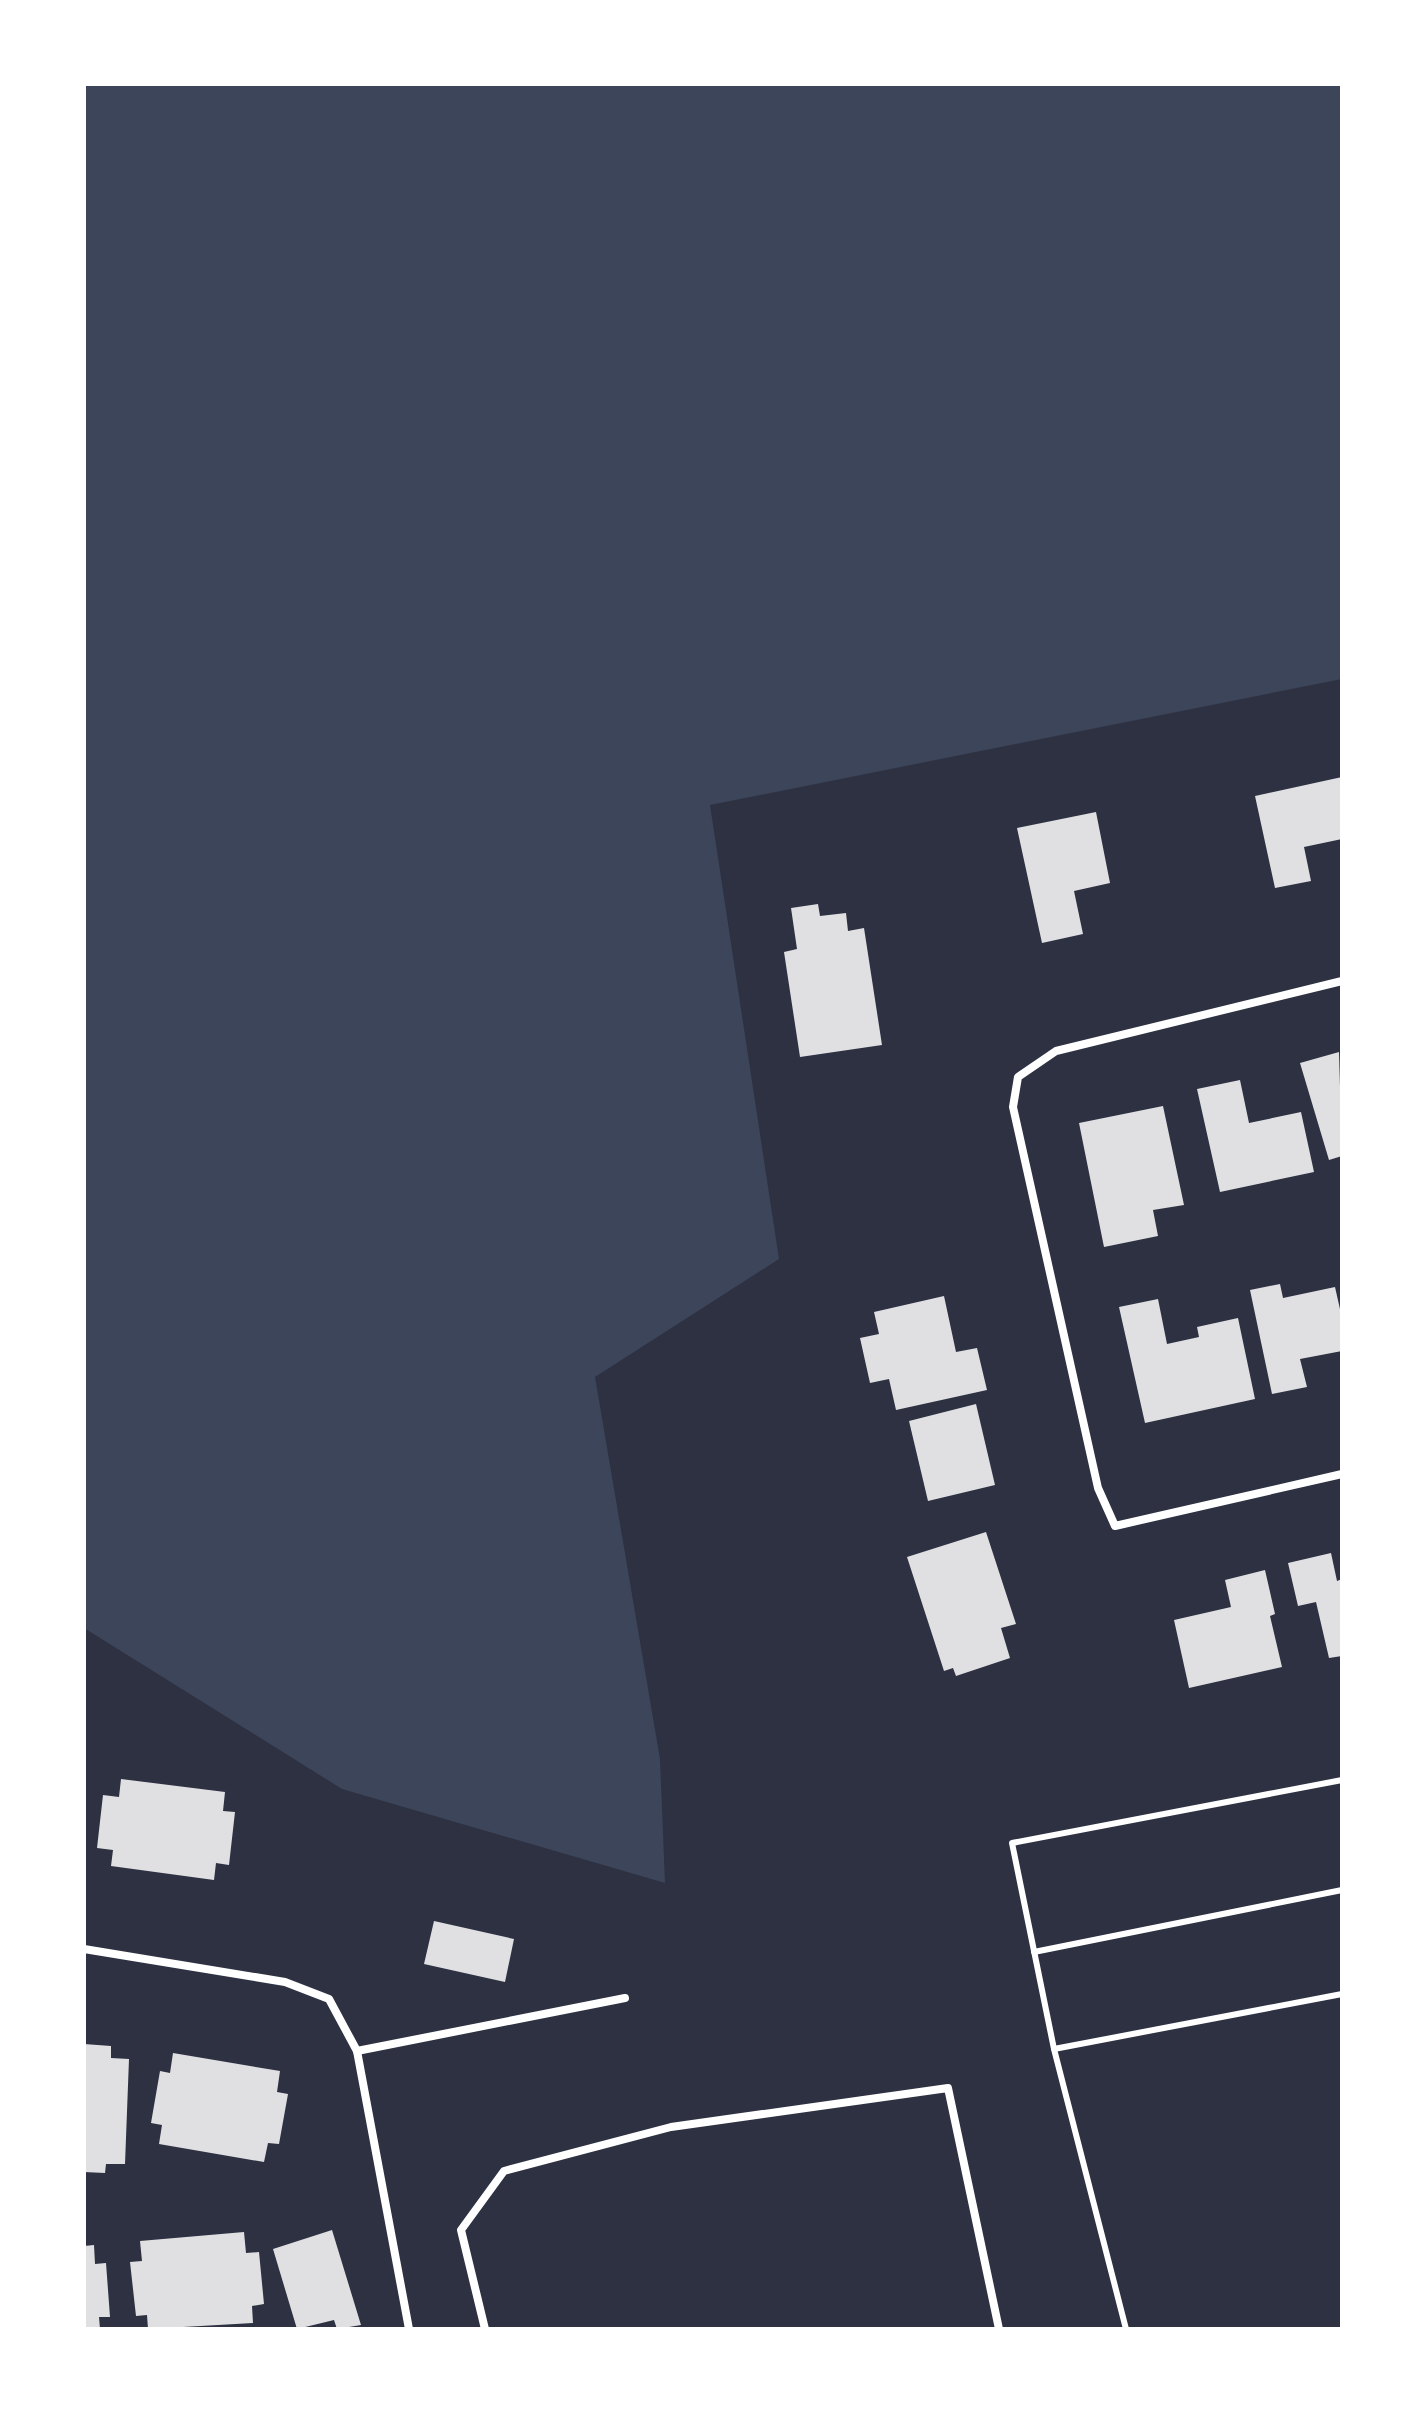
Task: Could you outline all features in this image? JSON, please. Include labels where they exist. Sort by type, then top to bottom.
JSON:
[{"type":"street","points":[[1342,981],[1056,1051],[1018,1077],[1013,1107],[1098,1488],[1115,1526],[1342,1474]]},
{"type":"street","points":[[84,1949],[285,1982],[329,1999],[357,2051],[409,2329]]},
{"type":"street","points":[[357,2051],[625,1998]]},
{"type":"street","points":[[485,2329],[461,2230],[504,2171],[671,2127],[948,2088],[999,2329]]},
{"type":"lane","points":[[1126,2329],[1054,2049],[1012,1843],[1342,1780]]},
{"type":"lane","points":[[1034,1952],[1342,1890]]},
{"type":"lane","points":[[1054,2049],[1342,1994]]},
{"type":"shaded area","points":[[84,84],[1342,84],[1342,679],[710,805],[779,1259],[595,1377],[660,1759],[665,1883],[342,1789],[84,1628]]},
{"type":"building","points":[[1342,777],[1342,839],[1304,847],[1311,881],[1275,888],[1255,796]]},
{"type":"building","points":[[1096,812],[1110,883],[1074,891],[1083,934],[1042,943],[1017,828]]},
{"type":"building","points":[[818,904],[820,916],[846,913],[848,931],[864,928],[882,1045],[800,1057],[784,952],[797,949],[791,908]]},
{"type":"building","points":[[1339,1052],[1342,1156],[1329,1160],[1300,1063]]},
{"type":"building","points":[[1240,1080],[1249,1123],[1301,1112],[1314,1172],[1220,1192],[1197,1089]]},
{"type":"building","points":[[1163,1106],[1184,1205],[1153,1210],[1158,1236],[1104,1247],[1079,1123]]},
{"type":"building","points":[[1280,1284],[1283,1298],[1335,1287],[1342,1318],[1342,1351],[1300,1359],[1307,1387],[1272,1394],[1250,1290]]},
{"type":"building","points":[[944,1296],[956,1352],[977,1348],[987,1390],[896,1410],[889,1379],[870,1383],[860,1338],[879,1334],[874,1312]]},
{"type":"building","points":[[1158,1299],[1167,1344],[1199,1337],[1197,1327],[1238,1318],[1255,1399],[1145,1423],[1119,1307]]},
{"type":"building","points":[[976,1404],[995,1485],[928,1501],[909,1421]]},
{"type":"building","points":[[986,1532],[1016,1624],[1001,1628],[1010,1658],[956,1676],[953,1668],[944,1671],[907,1557]]},
{"type":"building","points":[[1331,1553],[1337,1581],[1342,1579],[1342,1656],[1329,1658],[1316,1602],[1298,1606],[1288,1563]]},
{"type":"building","points":[[1265,1570],[1275,1614],[1270,1616],[1282,1667],[1189,1688],[1174,1620],[1231,1607],[1225,1580]]},
{"type":"building","points":[[121,1779],[225,1792],[223,1811],[235,1812],[229,1865],[216,1863],[214,1880],[111,1866],[113,1850],[97,1848],[103,1795],[119,1797]]},
{"type":"building","points":[[434,1921],[514,1939],[505,1982],[424,1964]]},
{"type":"building","points":[[84,2044],[111,2046],[111,2058],[129,2059],[125,2164],[106,2164],[105,2173],[84,2172]]},
{"type":"building","points":[[173,2053],[280,2071],[277,2092],[288,2094],[279,2144],[268,2143],[264,2162],[159,2144],[162,2125],[151,2123],[160,2071],[170,2073]]},
{"type":"building","points":[[332,2230],[361,2325],[337,2329],[334,2320],[297,2329],[273,2249]]},
{"type":"building","points":[[244,2232],[246,2253],[259,2252],[264,2304],[252,2306],[253,2323],[148,2329],[147,2315],[136,2316],[130,2262],[142,2261],[140,2241]]},
{"type":"building","points":[[94,2245],[95,2264],[106,2263],[110,2317],[99,2317],[100,2329],[84,2329],[84,2246]]}]
